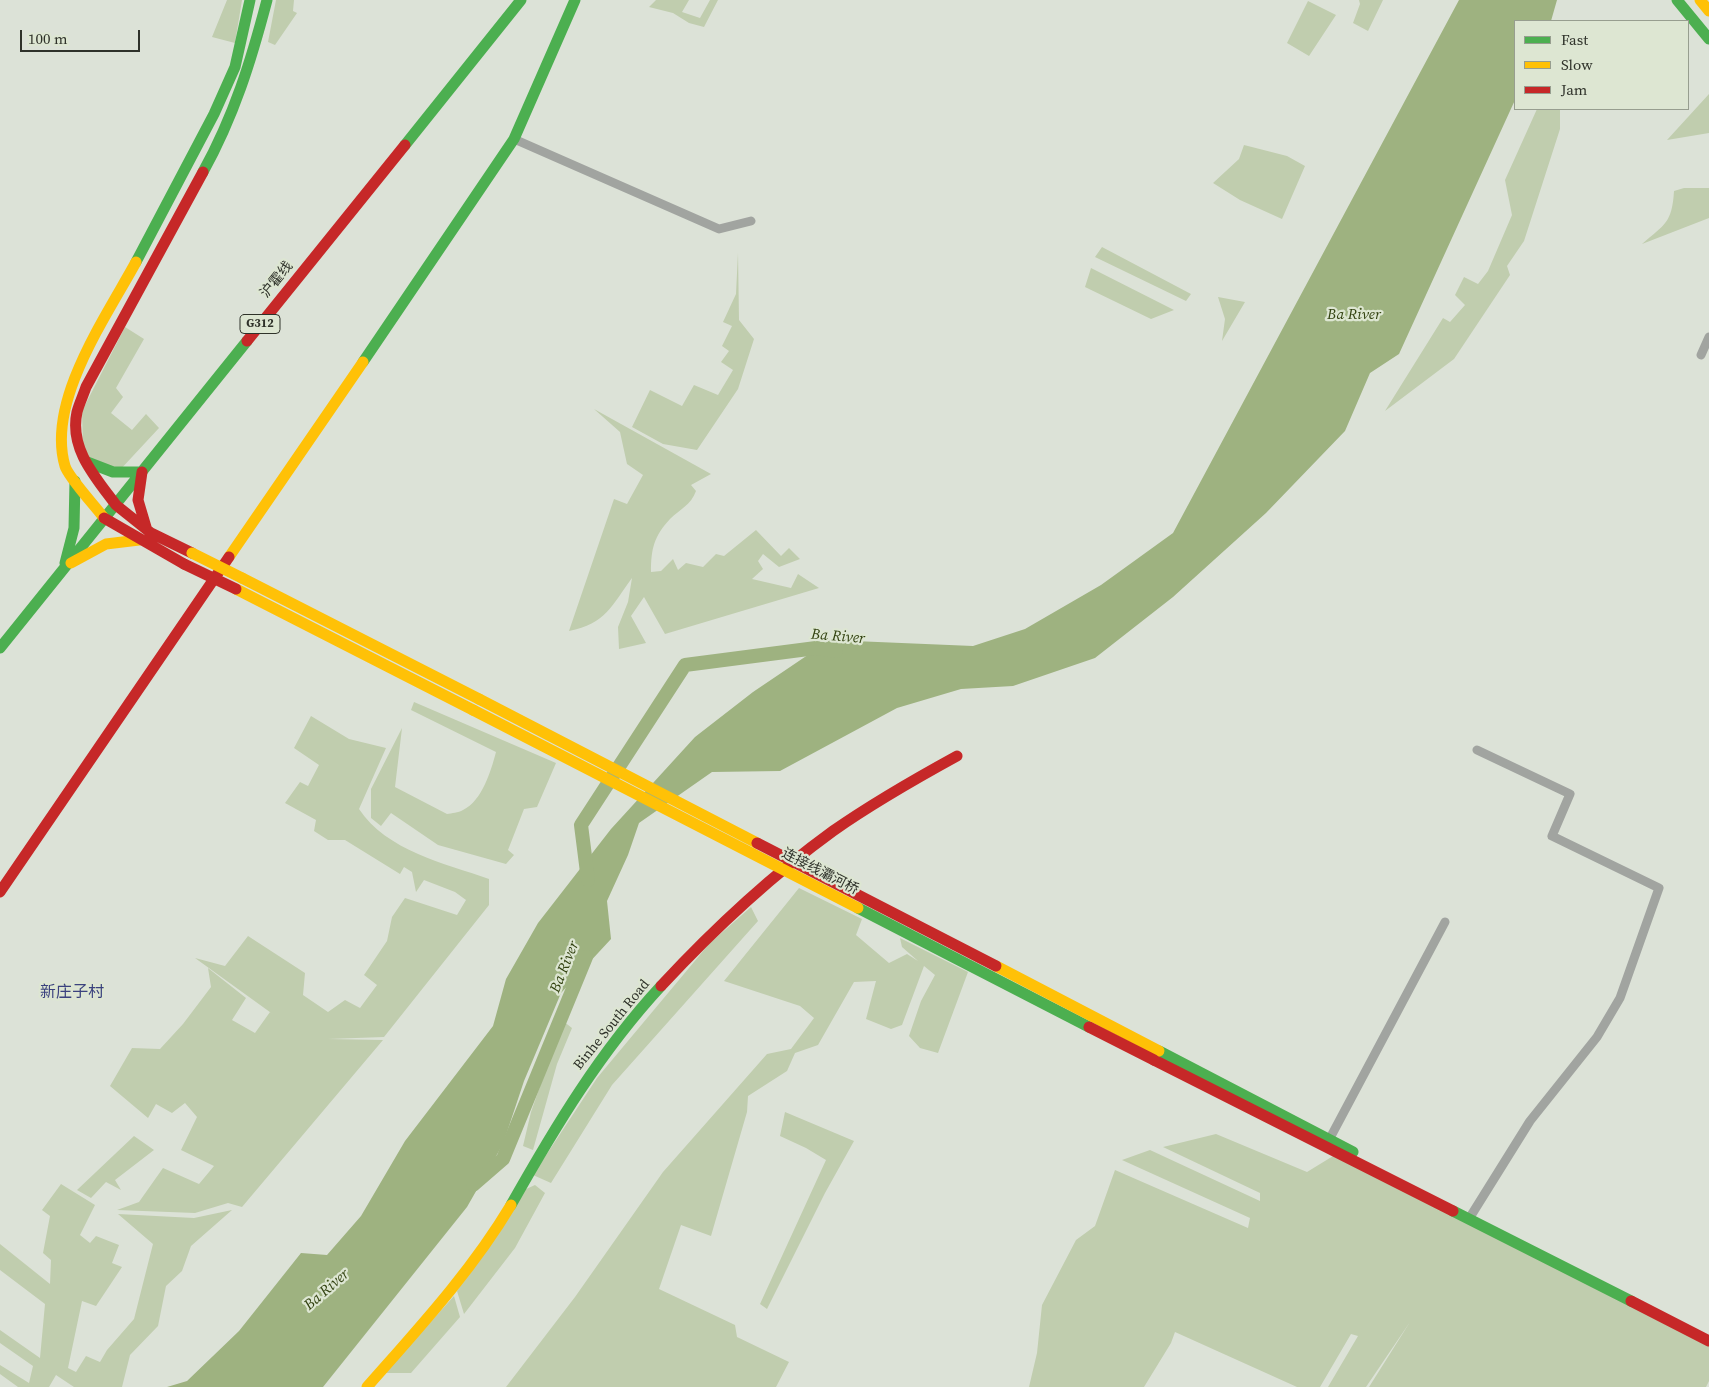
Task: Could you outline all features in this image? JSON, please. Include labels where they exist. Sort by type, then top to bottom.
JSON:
[{"type":"main road","points":[[104,518],[66,468],[61,435],[67,400],[87,353],[214,114],[235,67],[250,0]]},
{"type":"main road","name":"连接线灞河桥","points":[[267,0],[249,68],[224,134],[86,387],[76,417],[76,440],[84,460],[116,505],[148,530],[479,699],[1156,1056]]},
{"type":"main road","name":"沪霍线","points":[[0,648],[521,0]]},
{"type":"main road","points":[[0,892],[474,202],[514,139],[575,0]]},
{"type":"main road","points":[[1677,0],[1709,39]]},
{"type":"main road","points":[[1700,0],[1709,11]]},
{"type":"main road","points":[[84,460],[109,473],[118,475],[142,472],[138,489],[138,512],[148,530]]},
{"type":"main road","points":[[64,568],[74,528],[76,481]]},
{"type":"main road","name":"连接线灞河桥","points":[[104,518],[184,564],[1156,1056]]},
{"type":"main road","points":[[64,568],[106,544],[140,540]]},
{"type":"main road","name":"Binhe South Road","points":[[366,1387],[460,1281],[502,1221],[559,1120],[609,1048],[668,980],[710,937],[799,856],[867,809],[957,756]]},
{"type":"main road","points":[[1156,1056],[1329,1140],[1472,1214],[1709,1332]]},
{"type":"main road","points":[[1156,1056],[1709,1341]]},
{"type":"street","points":[[514,139],[719,229],[751,221]]},
{"type":"street","points":[[1701,355],[1709,337]]},
{"type":"street","points":[[1472,1214],[1530,1121],[1596,1037],[1620,998],[1659,888],[1552,836],[1570,794],[1477,750]]},
{"type":"street","points":[[1329,1140],[1445,922]]},
{"type":"shaded area","points":[[227,0],[242,0],[235,43],[212,37]]},
{"type":"shaded area","points":[[276,0],[294,0],[293,11],[297,13],[275,45],[268,42]]},
{"type":"shaded area","points":[[656,0],[689,0],[682,12],[700,18],[710,0],[718,0],[704,27],[689,23],[673,13],[649,7]]},
{"type":"shaded area","points":[[1359,0],[1383,0],[1368,31],[1353,23],[1360,4]]},
{"type":"shaded area","points":[[1308,1],[1336,15],[1309,56],[1287,43]]},
{"type":"shaded area","points":[[1709,94],[1709,133],[1667,140]]},
{"type":"shaded area","points":[[1537,110],[1560,110],[1560,129],[1524,241],[1507,266],[1510,275],[1454,359],[1385,411],[1443,318],[1450,322],[1465,305],[1455,295],[1464,277],[1478,284],[1488,271],[1512,215],[1505,180]]},
{"type":"shaded area","points":[[1244,145],[1287,156],[1305,166],[1282,219],[1240,200],[1213,183],[1239,159]]},
{"type":"shaded area","points":[[1684,188],[1709,188],[1709,218],[1642,244],[1666,222],[1671,210],[1674,191]]},
{"type":"shaded area","points":[[1102,247],[1191,294],[1186,301],[1095,257]]},
{"type":"shaded area","points":[[738,253],[739,320],[754,339],[738,389],[697,450],[663,444],[632,427],[650,390],[682,406],[694,385],[718,395],[733,370],[721,362],[729,351],[722,346],[732,326],[723,322],[736,294]]},
{"type":"shaded area","points":[[1091,268],[1174,310],[1151,319],[1085,287]]},
{"type":"shaded area","points":[[1218,297],[1245,302],[1222,341],[1225,319]]},
{"type":"shaded area","points":[[125,327],[144,339],[116,388],[123,397],[111,413],[132,430],[146,414],[159,428],[119,471],[95,464],[83,449],[82,411]]},
{"type":"shaded area","points":[[594,409],[711,474],[691,485],[696,491],[694,496],[660,531],[654,543],[651,572],[661,571],[673,559],[678,570],[686,563],[703,567],[716,554],[724,556],[756,530],[781,556],[789,548],[800,559],[779,567],[763,554],[758,561],[763,569],[752,579],[791,588],[798,574],[819,588],[665,634],[644,597],[631,616],[646,643],[619,649],[618,627],[628,602],[632,578],[613,605],[600,618],[592,624],[569,631],[614,499],[627,504],[643,475],[627,464],[620,432]]},
{"type":"shaded area","points":[[414,702],[556,763],[537,807],[524,809],[508,850],[514,855],[506,864],[438,845],[391,813],[381,826],[371,818],[371,789],[402,728],[395,787],[447,814],[459,812],[470,806],[485,785],[496,752],[411,710]]},
{"type":"shaded area","points":[[311,716],[349,739],[386,748],[359,809],[385,835],[401,845],[435,861],[489,879],[489,905],[384,1037],[328,1039],[383,1040],[242,1207],[228,1203],[195,1213],[117,1210],[139,1202],[163,1168],[199,1184],[214,1166],[181,1150],[197,1117],[185,1103],[172,1113],[156,1104],[148,1118],[110,1086],[132,1048],[160,1049],[183,1024],[211,987],[208,968],[246,998],[232,1020],[255,1033],[270,1012],[195,958],[225,966],[248,936],[305,973],[303,995],[328,1012],[345,1000],[360,1008],[377,985],[364,975],[387,941],[392,917],[405,898],[457,915],[466,900],[455,892],[424,880],[416,892],[412,872],[404,867],[400,874],[345,840],[328,840],[314,831],[316,820],[285,803],[300,782],[308,786],[319,765],[294,748]]},
{"type":"shaded area","points":[[799,888],[862,919],[856,935],[889,963],[907,954],[918,961],[902,947],[900,938],[968,972],[938,1053],[920,1048],[909,1036],[921,1001],[935,975],[924,966],[902,1025],[891,1029],[866,1019],[876,981],[854,982],[818,1045],[795,1053],[787,1071],[748,1096],[747,1112],[711,1236],[681,1225],[659,1289],[735,1325],[737,1337],[789,1362],[776,1387],[506,1387],[575,1297],[663,1172],[767,1054],[791,1049],[814,1018],[800,1006],[724,981]]},
{"type":"shaded area","points":[[751,907],[758,921],[612,1085],[551,1183],[533,1175],[597,1078],[709,944]]},
{"type":"shaded area","points":[[563,1021],[572,1028],[557,1064],[533,1150],[523,1146],[531,1112]]},
{"type":"shaded area","points":[[785,1112],[854,1141],[825,1193],[767,1309],[760,1304],[826,1160],[780,1136]]},
{"type":"shaded area","points":[[1216,1134],[1307,1172],[1338,1153],[1709,1340],[1709,1381],[1706,1387],[1369,1387],[1410,1322],[1366,1387],[1328,1387],[1358,1336],[1351,1334],[1320,1387],[1297,1387],[1175,1332],[1171,1343],[1144,1387],[1029,1387],[1037,1353],[1042,1305],[1076,1240],[1095,1226],[1115,1170],[1248,1228],[1250,1218],[1122,1160],[1150,1150],[1260,1201],[1260,1193],[1163,1147]]},
{"type":"shaded area","points":[[134,1136],[154,1150],[115,1180],[121,1190],[106,1182],[91,1198],[77,1190]]},
{"type":"shaded area","points":[[61,1184],[95,1205],[80,1235],[90,1243],[96,1236],[119,1245],[112,1263],[122,1267],[96,1306],[82,1301],[68,1368],[76,1372],[86,1356],[100,1362],[107,1350],[134,1319],[153,1244],[118,1214],[194,1218],[232,1210],[191,1246],[182,1271],[166,1286],[158,1326],[130,1355],[122,1387],[74,1387],[56,1375],[49,1387],[18,1387],[0,1374],[0,1365],[29,1383],[33,1366],[0,1343],[0,1330],[40,1358],[45,1304],[0,1270],[0,1244],[50,1284],[51,1260],[43,1253],[50,1216],[42,1210]]},
{"type":"shaded area","points":[[535,1185],[545,1193],[515,1248],[464,1314],[457,1291],[524,1190]]},
{"type":"shaded area","points":[[454,1296],[460,1317],[411,1373],[385,1373]]},
{"type":"water","name":"Ba River","points":[[1459,0],[1557,0],[1551,20],[1514,20],[1514,102],[1399,354],[1370,373],[1345,431],[1266,513],[1173,597],[1095,658],[1013,686],[961,689],[897,708],[780,771],[712,772],[639,823],[628,855],[607,901],[611,939],[561,993],[524,1081],[503,1144],[467,1207],[323,1387],[167,1387],[187,1381],[239,1331],[301,1253],[327,1255],[361,1216],[405,1141],[493,1026],[506,979],[538,923],[611,829],[695,737],[753,692],[830,640],[973,646],[1025,629],[1101,585],[1173,533]]},
{"type":"waterway","name":"Ba River","points":[[588,880],[581,825],[685,665],[816,648],[836,651]]},
{"type":"waterway","name":"Ba River","points":[[473,1185],[503,1159],[586,957]]},
{"type":"traffic: fast","points":[[136,262],[214,114],[235,67],[250,0]]},
{"type":"traffic: fast","points":[[203,172],[224,130],[241,88],[267,0]]},
{"type":"traffic: fast","points":[[405,145],[521,0]]},
{"type":"traffic: fast","points":[[363,362],[514,139],[575,0]]},
{"type":"traffic: fast","points":[[1677,0],[1709,39]]},
{"type":"traffic: fast","points":[[0,648],[247,341]]},
{"type":"traffic: fast","points":[[87,462],[113,472],[142,472]]},
{"type":"traffic: fast","points":[[65,563],[74,528],[75,481]]},
{"type":"traffic: fast","points":[[858,908],[1089,1027]]},
{"type":"traffic: fast","points":[[511,1205],[544,1147],[598,1064],[661,986]]},
{"type":"traffic: fast","points":[[1159,1051],[1353,1152]]},
{"type":"traffic: fast","points":[[1453,1211],[1631,1301]]},
{"type":"traffic: slow","points":[[1700,0],[1709,11]]},
{"type":"traffic: slow","points":[[104,518],[65,466],[61,441],[64,415],[71,388],[82,361],[95,334],[136,262]]},
{"type":"traffic: slow","points":[[229,557],[363,362]]},
{"type":"traffic: slow","points":[[71,563],[106,544],[139,540]]},
{"type":"traffic: slow","points":[[192,553],[242,578]]},
{"type":"traffic: slow","points":[[242,578],[479,699]]},
{"type":"traffic: slow","points":[[236,589],[473,710]]},
{"type":"traffic: slow","points":[[479,699],[757,843]]},
{"type":"traffic: slow","points":[[473,710],[858,908]]},
{"type":"traffic: slow","points":[[996,966],[1159,1051]]},
{"type":"traffic: slow","points":[[367,1387],[461,1277],[479,1254],[511,1205]]},
{"type":"traffic: jam","points":[[247,341],[405,145]]},
{"type":"traffic: jam","points":[[116,505],[93,473],[81,451],[77,438],[77,412],[86,387],[203,172]]},
{"type":"traffic: jam","points":[[142,472],[138,500],[146,527]]},
{"type":"traffic: jam","points":[[116,505],[151,533],[192,553]]},
{"type":"traffic: jam","points":[[104,518],[184,564]]},
{"type":"traffic: jam","points":[[0,892],[229,557]]},
{"type":"traffic: jam","points":[[184,564],[236,589]]},
{"type":"traffic: jam","points":[[661,986],[744,904],[810,848],[879,801],[957,756]]},
{"type":"traffic: jam","points":[[757,843],[996,966]]},
{"type":"traffic: jam","points":[[1089,1027],[1154,1060]]},
{"type":"traffic: jam","points":[[1154,1060],[1453,1211]]},
{"type":"traffic: jam","points":[[1631,1301],[1709,1341]]},
{"type":"district","name":"新庄子村","points":[[72,993]]}]
